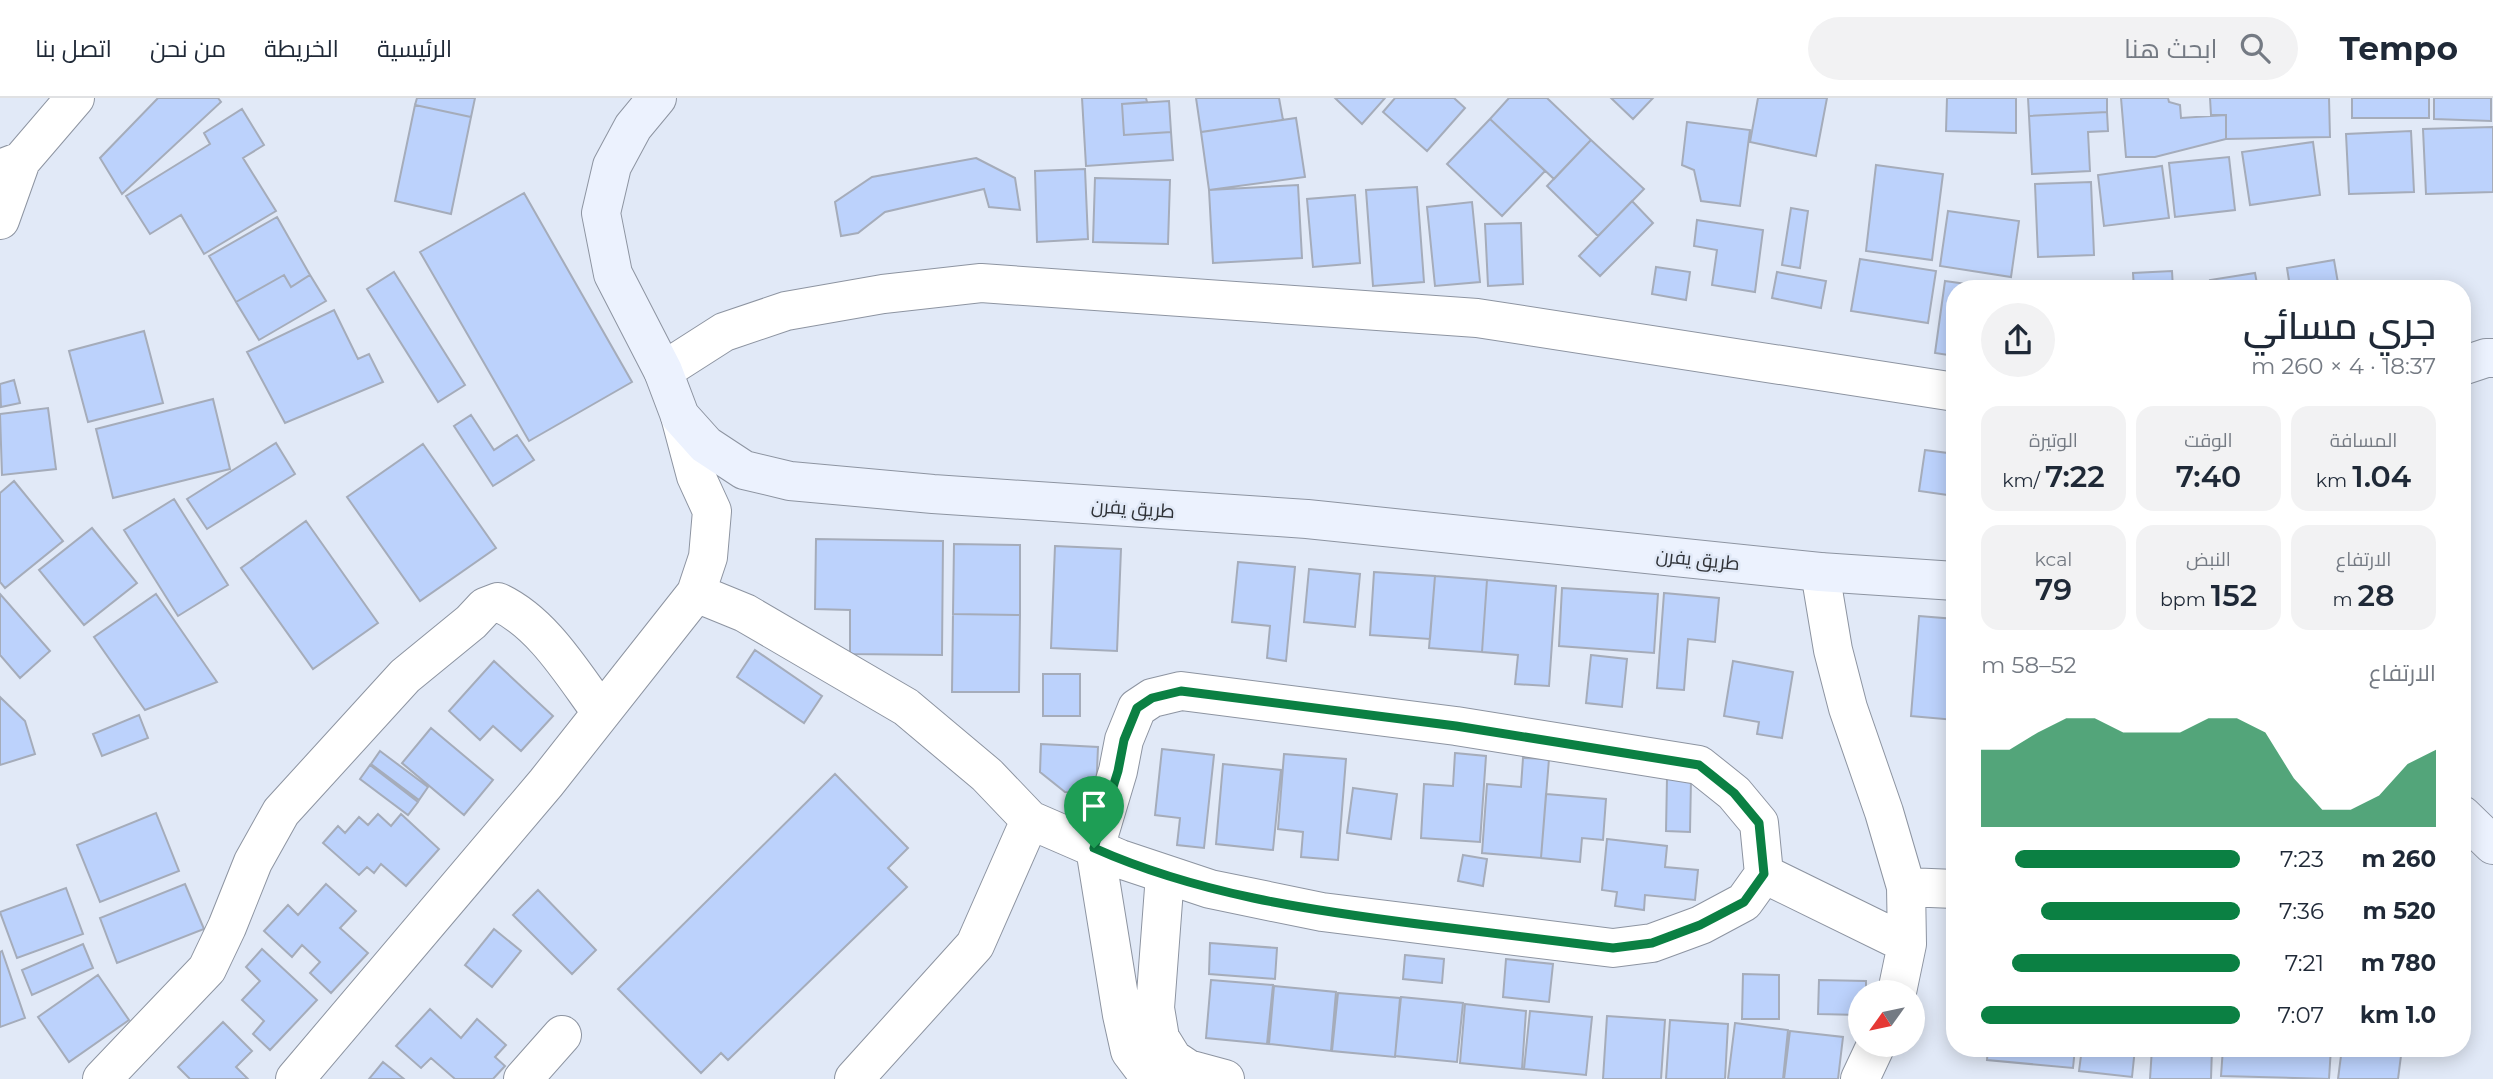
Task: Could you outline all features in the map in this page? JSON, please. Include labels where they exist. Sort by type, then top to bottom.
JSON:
[{"type":"main road","name":"طريق يفرن","points":[[657,98],[633,127],[612,166],[601,213],[613,274],[663,371],[680,416],[706,445],[744,470],[790,481],[947,495],[1307,519],[1820,572],[1946,580]]},
{"type":"main road","points":[[2471,363],[2493,358]]},
{"type":"main road","points":[[2471,824],[2493,845]]},
{"type":"street","points":[[0,220],[10,165],[75,98]]},
{"type":"street","points":[[663,371],[724,332],[786,311],[883,294],[981,284],[1477,318],[1946,391]]},
{"type":"street","points":[[295,1079],[546,783],[696,593],[708,556],[712,511],[695,476],[680,416]]},
{"type":"street","points":[[1820,572],[1833,650],[1848,708],[1884,812],[1906,887],[1907,944],[1900,980]]},
{"type":"street","points":[[696,593],[745,613],[906,707],[987,775],[1030,820],[1094,848],[1210,889],[1322,912],[1613,948],[1652,943],[1700,925],[1744,902],[1764,874],[1759,823],[1734,793],[1699,765],[1456,726],[1181,691],[1152,698],[1137,708],[1124,740],[1118,771],[1094,848],[1130,1051],[1152,1079]]},
{"type":"street","points":[[102,1079],[207,969],[253,862],[281,812],[405,676],[471,622],[485,607],[498,602],[526,621],[561,657],[601,712]]},
{"type":"street","points":[[854,1079],[975,945],[1030,820]]},
{"type":"street","points":[[1764,874],[1907,944]]},
{"type":"street","points":[[1166,875],[1155,1008],[1160,1038],[1173,1059],[1188,1069],[1225,1079]]},
{"type":"street","points":[[1906,887],[1946,889]]},
{"type":"street","points":[[523,1079],[562,1035]]},
{"type":"street","points":[[1860,1079],[1870,1057]]},
{"type":"building","points":[[158,98],[218,98],[221,102],[122,194],[100,158]]},
{"type":"building","points":[[417,98],[475,98],[471,117],[415,105]]},
{"type":"building","points":[[1082,98],[1146,98],[1147,102],[1122,104],[1124,135],[1171,132],[1173,160],[1086,166]]},
{"type":"building","points":[[1196,98],[1279,98],[1283,120],[1201,132]]},
{"type":"building","points":[[1335,98],[1385,98],[1362,124]]},
{"type":"building","points":[[1395,98],[1454,98],[1465,108],[1427,151],[1383,112]]},
{"type":"building","points":[[1509,98],[1547,98],[1591,140],[1554,179],[1490,119]]},
{"type":"building","points":[[1611,98],[1653,98],[1633,119]]},
{"type":"building","points":[[1758,98],[1827,98],[1816,156],[1750,142]]},
{"type":"building","points":[[1947,98],[2016,98],[2016,133],[1946,131]]},
{"type":"building","points":[[2028,98],[2107,98],[2107,112],[2029,116]]},
{"type":"building","points":[[2121,98],[2168,98],[2169,102],[2180,105],[2181,118],[2226,115],[2226,139],[2155,157],[2126,157]]},
{"type":"building","points":[[2210,98],[2329,98],[2330,137],[2226,139],[2226,115],[2211,115]]},
{"type":"building","points":[[2352,98],[2429,98],[2429,118],[2352,118]]},
{"type":"building","points":[[2434,98],[2491,98],[2491,121],[2434,119]]},
{"type":"building","points":[[1169,101],[1171,132],[1124,135],[1122,104]]},
{"type":"building","points":[[415,105],[471,117],[451,214],[395,201]]},
{"type":"building","points":[[242,109],[264,145],[243,158],[276,211],[204,254],[181,215],[150,234],[126,196],[210,144],[204,133]]},
{"type":"building","points":[[2107,112],[2108,131],[2088,132],[2090,171],[2032,174],[2029,116]]},
{"type":"building","points":[[1296,118],[1305,177],[1209,190],[1201,132]]},
{"type":"building","points":[[1490,119],[1545,171],[1502,216],[1447,164]]},
{"type":"building","points":[[1687,122],[1750,130],[1740,206],[1701,201],[1694,170],[1682,165]]},
{"type":"building","points":[[2493,127],[2493,192],[2426,194],[2423,129]]},
{"type":"building","points":[[2411,131],[2414,192],[2349,194],[2346,134]]},
{"type":"building","points":[[1591,140],[1644,189],[1598,236],[1547,186]]},
{"type":"building","points":[[2313,142],[2320,195],[2250,205],[2242,152]]},
{"type":"building","points":[[2229,157],[2235,210],[2175,217],[2169,163]]},
{"type":"building","points":[[976,158],[1015,178],[1020,210],[989,207],[984,189],[885,212],[858,233],[841,236],[835,202],[872,177]]},
{"type":"building","points":[[1876,165],[1943,174],[1932,260],[1866,251]]},
{"type":"building","points":[[2162,166],[2169,218],[2104,226],[2098,175]]},
{"type":"building","points":[[1085,169],[1088,239],[1037,242],[1035,171]]},
{"type":"building","points":[[1095,178],[1170,180],[1168,244],[1093,242]]},
{"type":"building","points":[[2091,182],[2094,255],[2038,257],[2035,184]]},
{"type":"building","points":[[1298,185],[1302,258],[1213,263],[1209,190]]},
{"type":"building","points":[[1417,187],[1424,282],[1373,286],[1366,190]]},
{"type":"building","points":[[524,193],[632,382],[529,441],[420,252]]},
{"type":"building","points":[[1355,195],[1360,263],[1313,267],[1307,199]]},
{"type":"building","points":[[1632,201],[1653,223],[1600,276],[1579,256]]},
{"type":"building","points":[[1472,202],[1480,282],[1435,286],[1427,207]]},
{"type":"building","points":[[1791,208],[1808,211],[1800,268],[1782,265]]},
{"type":"building","points":[[1948,211],[2019,221],[2011,277],[1940,266]]},
{"type":"building","points":[[277,217],[310,275],[291,287],[284,275],[236,302],[209,256]]},
{"type":"building","points":[[1697,220],[1763,230],[1755,292],[1712,285],[1717,250],[1694,246]]},
{"type":"building","points":[[1521,223],[1523,284],[1488,286],[1485,224]]},
{"type":"building","points":[[1860,259],[1936,271],[1928,323],[1851,311]]},
{"type":"building","points":[[2334,260],[2337,280],[2289,280],[2287,268]]},
{"type":"building","points":[[1656,267],[1690,272],[1686,300],[1652,294]]},
{"type":"building","points":[[2172,271],[2172,280],[2133,280],[2133,273]]},
{"type":"building","points":[[394,272],[465,385],[438,402],[367,289]]},
{"type":"building","points":[[1777,272],[1826,281],[1821,308],[1772,298]]},
{"type":"building","points":[[2255,273],[2256,280],[2210,280]]},
{"type":"building","points":[[284,275],[291,287],[310,275],[326,301],[259,340],[236,302]]},
{"type":"building","points":[[1945,281],[1946,281],[1946,355],[1935,353]]},
{"type":"building","points":[[334,310],[358,359],[369,354],[383,382],[285,423],[247,352]]},
{"type":"building","points":[[144,331],[163,403],[88,422],[69,351]]},
{"type":"building","points":[[14,380],[20,403],[1,407],[0,384]]},
{"type":"building","points":[[213,399],[230,469],[113,498],[96,429]]},
{"type":"building","points":[[48,408],[56,469],[2,475],[0,414]]},
{"type":"building","points":[[471,415],[494,450],[517,435],[534,460],[493,486],[454,426]]},
{"type":"building","points":[[276,443],[295,474],[207,529],[187,499]]},
{"type":"building","points":[[423,444],[496,548],[420,601],[347,497]]},
{"type":"building","points":[[1925,450],[1946,453],[1946,495],[1919,491]]},
{"type":"building","points":[[14,481],[63,541],[5,588],[0,582],[0,493]]},
{"type":"building","points":[[174,499],[228,585],[178,616],[124,530]]},
{"type":"building","points":[[306,521],[378,623],[313,669],[241,568]]},
{"type":"building","points":[[92,528],[137,583],[84,625],[39,570]]},
{"type":"building","points":[[816,539],[943,541],[942,655],[850,654],[850,610],[815,609]]},
{"type":"building","points":[[954,544],[1020,545],[1020,615],[953,614]]},
{"type":"building","points":[[1055,546],[1121,549],[1117,651],[1051,648]]},
{"type":"building","points":[[1238,562],[1295,567],[1286,661],[1267,658],[1270,626],[1232,622]]},
{"type":"building","points":[[1309,569],[1360,574],[1355,627],[1304,622]]},
{"type":"building","points":[[1374,572],[1435,576],[1430,639],[1370,635]]},
{"type":"building","points":[[1435,576],[1487,580],[1482,652],[1429,648]]},
{"type":"building","points":[[1487,580],[1556,586],[1549,686],[1515,684],[1518,655],[1482,652]]},
{"type":"building","points":[[1562,588],[1658,594],[1654,653],[1559,646]]},
{"type":"building","points":[[1664,593],[1719,598],[1715,642],[1688,639],[1684,690],[1657,688]]},
{"type":"building","points":[[0,594],[50,651],[20,678],[0,655]]},
{"type":"building","points":[[156,594],[217,682],[145,710],[94,637]]},
{"type":"building","points":[[953,614],[1020,615],[1019,692],[952,692]]},
{"type":"building","points":[[1919,616],[1946,618],[1946,719],[1911,716]]},
{"type":"building","points":[[755,650],[822,696],[804,723],[737,677]]},
{"type":"building","points":[[1591,655],[1627,659],[1622,707],[1586,703]]},
{"type":"building","points":[[494,661],[553,716],[521,751],[493,726],[480,740],[449,711]]},
{"type":"building","points":[[1733,661],[1793,672],[1782,738],[1757,734],[1759,722],[1724,716]]},
{"type":"building","points":[[1043,674],[1080,674],[1080,716],[1043,716]]},
{"type":"building","points":[[0,697],[25,721],[35,754],[0,765]]},
{"type":"building","points":[[139,715],[148,738],[102,756],[93,734]]},
{"type":"building","points":[[431,728],[493,780],[464,815],[402,763]]},
{"type":"building","points":[[1041,744],[1098,747],[1096,794],[1065,792],[1040,772]]},
{"type":"building","points":[[1162,749],[1214,755],[1204,848],[1177,845],[1180,818],[1155,815]]},
{"type":"building","points":[[380,751],[428,787],[419,800],[371,764]]},
{"type":"building","points":[[1455,753],[1486,756],[1480,842],[1421,838],[1424,784],[1453,786]]},
{"type":"building","points":[[1284,754],[1346,759],[1338,860],[1301,857],[1303,832],[1278,829]]},
{"type":"building","points":[[1523,758],[1549,759],[1541,858],[1482,853],[1487,784],[1521,787]]},
{"type":"building","points":[[1223,764],[1281,770],[1273,850],[1216,844]]},
{"type":"building","points":[[370,765],[418,802],[408,815],[360,779]]},
{"type":"building","points":[[835,774],[908,848],[888,868],[907,887],[728,1060],[721,1053],[701,1073],[618,989]]},
{"type":"building","points":[[1667,778],[1691,779],[1690,832],[1666,831]]},
{"type":"building","points":[[1353,788],[1397,794],[1391,839],[1347,833]]},
{"type":"building","points":[[1546,794],[1606,799],[1603,840],[1582,838],[1580,862],[1541,858]]},
{"type":"building","points":[[156,813],[179,871],[100,902],[77,845]]},
{"type":"building","points":[[378,814],[391,826],[401,814],[439,849],[406,886],[381,864],[374,873],[367,867],[359,875],[323,843],[338,826],[345,833],[359,817],[368,825]]},
{"type":"building","points":[[1607,839],[1667,846],[1665,867],[1698,870],[1695,900],[1645,895],[1644,910],[1615,906],[1617,892],[1602,890]]},
{"type":"building","points":[[1463,855],[1487,859],[1483,886],[1458,881]]},
{"type":"building","points":[[185,884],[204,929],[117,963],[100,918]]},
{"type":"building","points":[[326,884],[356,911],[340,928],[368,953],[331,993],[310,973],[320,962],[302,945],[292,957],[264,931],[288,905],[298,915]]},
{"type":"building","points":[[66,888],[83,934],[17,958],[0,912]]},
{"type":"building","points":[[538,890],[596,950],[572,974],[513,915]]},
{"type":"building","points":[[494,929],[521,951],[492,987],[465,965]]},
{"type":"building","points":[[1210,943],[1277,948],[1275,979],[1209,974]]},
{"type":"building","points":[[83,944],[93,968],[32,995],[22,970]]},
{"type":"building","points":[[262,949],[317,1000],[270,1050],[253,1034],[264,1021],[242,1000],[260,981],[246,967]]},
{"type":"building","points":[[2,951],[25,1018],[0,1027],[0,952]]},
{"type":"building","points":[[1405,955],[1444,959],[1442,983],[1403,979]]},
{"type":"building","points":[[1506,959],[1553,964],[1549,1002],[1503,997]]},
{"type":"building","points":[[1743,974],[1779,975],[1779,1019],[1742,1019]]},
{"type":"building","points":[[98,975],[129,1020],[69,1062],[38,1017]]},
{"type":"building","points":[[1211,980],[1273,985],[1267,1044],[1206,1038]]},
{"type":"building","points":[[1819,980],[1848,981],[1848,1015],[1818,1014]]},
{"type":"building","points":[[1274,986],[1336,992],[1331,1051],[1269,1044]]},
{"type":"building","points":[[1338,993],[1400,998],[1395,1057],[1332,1051]]},
{"type":"building","points":[[1401,997],[1463,1003],[1457,1062],[1395,1056]]},
{"type":"building","points":[[1465,1004],[1526,1011],[1522,1069],[1460,1063]]},
{"type":"building","points":[[430,1009],[461,1038],[477,1019],[506,1045],[495,1057],[505,1066],[493,1079],[455,1079],[431,1058],[421,1068],[396,1046]]},
{"type":"building","points":[[1530,1011],[1592,1017],[1586,1075],[1524,1069]]},
{"type":"building","points":[[1607,1016],[1665,1020],[1661,1079],[1603,1079]]},
{"type":"building","points":[[1670,1020],[1728,1024],[1725,1079],[1666,1079]]},
{"type":"building","points":[[223,1022],[252,1051],[236,1067],[248,1079],[190,1079],[178,1067]]},
{"type":"building","points":[[1735,1023],[1788,1030],[1783,1079],[1728,1079]]},
{"type":"building","points":[[1790,1031],[1843,1037],[1838,1079],[1784,1079]]},
{"type":"building","points":[[1987,1057],[2074,1057],[2073,1068],[1987,1060]]},
{"type":"building","points":[[2081,1057],[2134,1057],[2132,1077],[2079,1071]]},
{"type":"building","points":[[2151,1057],[2212,1057],[2211,1079],[2150,1079]]},
{"type":"building","points":[[2222,1057],[2330,1057],[2329,1079],[2221,1076]]},
{"type":"building","points":[[2341,1057],[2401,1057],[2398,1079],[2338,1079]]},
{"type":"building","points":[[383,1062],[404,1079],[369,1079]]},
{"type":"route","points":[[1181,691],[1456,726],[1699,765],[1734,793],[1759,823],[1764,874],[1744,902],[1700,925],[1652,943],[1613,948],[1322,912],[1210,889],[1094,848],[1118,771],[1124,740],[1137,708],[1152,698],[1181,691]]}]
